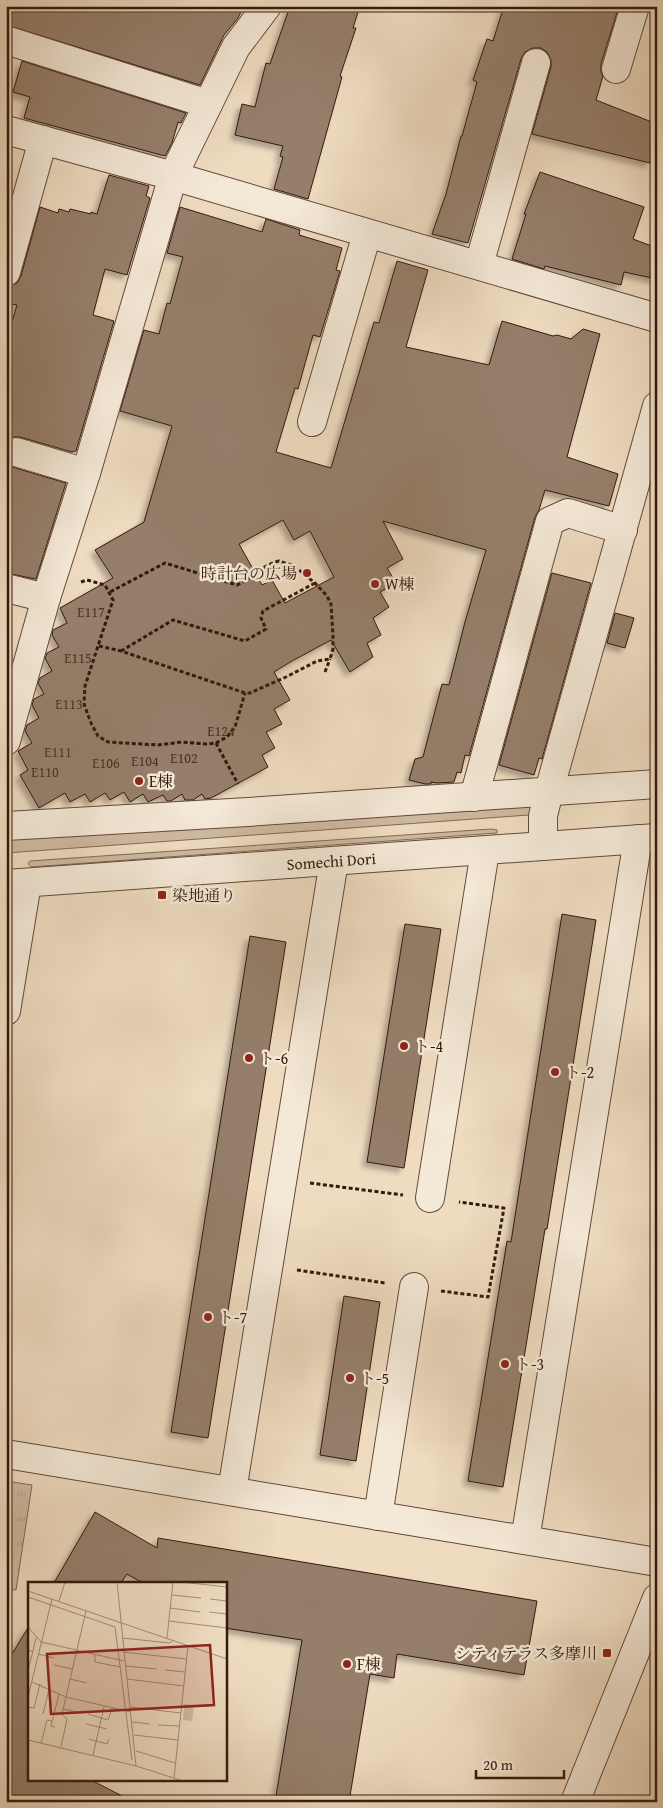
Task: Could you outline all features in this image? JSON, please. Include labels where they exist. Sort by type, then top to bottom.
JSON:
[{"type":"street","points":[[6,742],[15,676],[46,598],[86,474],[173,176],[236,47],[267,6]]},
{"type":"street","points":[[616,69],[636,6]]},
{"type":"street","points":[[6,40],[208,104]]},
{"type":"street","points":[[479,265],[536,63]]},
{"type":"street","points":[[6,130],[173,176],[657,318]]},
{"type":"street","points":[[6,272],[42,140]]},
{"type":"street","points":[[312,422],[367,234]]},
{"type":"street","points":[[543,846],[543,816],[549,791],[657,406]]},
{"type":"street","points":[[16,452],[86,474]]},
{"type":"street","points":[[474,796],[550,520],[568,513],[622,530]]},
{"type":"street","points":[[6,588],[46,598]]},
{"type":"street","points":[[6,826],[248,812],[657,784]]},
{"type":"street","points":[[524,1540],[647,838]]},
{"type":"street","name":"Somechi Dori","points":[[17,883],[334,862],[647,838]]},
{"type":"street","points":[[430,1198],[485,851]]},
{"type":"street","points":[[232,1491],[334,862]]},
{"type":"street","points":[[6,1011],[17,883]]},
{"type":"street","points":[[378,1516],[414,1288]]},
{"type":"street","points":[[6,1454],[657,1562]]},
{"type":"street","points":[[575,1802],[657,1598]]},
{"type":"path","points":[[110,592],[165,564],[238,585],[271,563],[279,561],[294,566],[315,582],[331,604],[334,649],[325,672]]},
{"type":"path","points":[[46,598],[86,580],[105,585],[110,592],[113,600],[112,609],[85,686],[84,704],[98,736],[108,742],[158,745],[182,742],[216,743],[227,737],[235,726],[245,693]]},
{"type":"path","points":[[121,651],[172,620],[245,641],[266,629],[261,618],[263,611],[315,582]]},
{"type":"path","points":[[99,646],[121,651],[245,693],[286,677],[317,660],[330,659]]},
{"type":"path","points":[[216,743],[240,788]]},
{"type":"path","points":[[268,1265],[414,1288],[488,1297],[504,1208],[282,1180]]},
{"type":"green space","points":[[531,802],[536,814],[6,853],[6,839]]},
{"type":"green space","points":[[497,830],[497,833],[31,867],[28,864],[30,861]]},
{"type":"green space","points":[[6,1481],[32,1485],[16,1590],[6,1589]]},
{"type":"building","points":[[6,6],[244,6],[238,18],[224,35],[200,85],[6,25]]},
{"type":"building","points":[[290,6],[360,6],[353,28],[356,28],[340,76],[342,77],[308,199],[274,189],[283,157],[280,156],[283,146],[235,135],[242,104],[255,107],[266,63],[270,64]]},
{"type":"building","points":[[504,6],[619,6],[601,64],[603,76],[596,100],[657,124],[657,135],[650,163],[532,134],[551,67],[551,60],[547,52],[541,48],[533,48],[525,52],[521,59],[468,243],[432,234],[446,194],[477,82],[473,80],[487,39],[493,41]]},
{"type":"building","points":[[22,61],[186,113],[181,123],[178,122],[172,143],[165,156],[24,118],[30,97],[13,92]]},
{"type":"building","points":[[540,172],[644,207],[633,239],[657,248],[657,279],[624,272],[621,285],[545,266],[544,269],[512,259],[526,214],[524,214]]},
{"type":"building","points":[[109,175],[149,186],[146,196],[150,198],[127,275],[105,269],[93,315],[114,321],[76,451],[72,452],[20,437],[6,440],[6,342],[17,305],[6,303],[6,287],[17,283],[21,276],[40,207],[58,213],[59,209],[69,212],[70,209],[97,214]]},
{"type":"building","points":[[180,207],[262,232],[266,219],[300,230],[299,235],[342,248],[336,270],[340,271],[320,337],[313,335],[298,389],[295,388],[276,452],[331,468],[374,322],[379,323],[397,261],[428,270],[406,347],[489,365],[502,321],[553,336],[557,335],[571,339],[583,329],[600,334],[567,457],[618,474],[609,506],[545,490],[535,517],[469,756],[465,755],[461,773],[457,772],[454,782],[431,782],[431,784],[425,784],[409,780],[415,759],[423,757],[442,684],[449,685],[486,550],[383,521],[403,559],[387,568],[396,583],[380,592],[389,607],[373,618],[381,635],[367,643],[373,657],[350,672],[331,640],[274,672],[290,700],[274,709],[282,724],[266,732],[275,748],[262,755],[268,767],[211,798],[205,799],[202,794],[193,800],[185,800],[182,794],[171,801],[167,801],[163,795],[148,802],[143,794],[130,802],[124,792],[110,800],[105,793],[90,802],[85,794],[70,802],[65,793],[39,808],[20,775],[28,770],[18,751],[32,743],[25,731],[27,725],[39,718],[32,705],[34,699],[44,694],[38,683],[40,678],[52,671],[45,658],[47,653],[59,647],[52,635],[53,630],[67,623],[60,608],[113,578],[95,550],[144,522],[172,426],[120,411],[144,330],[159,334],[167,303],[170,304],[183,257],[167,253]],"holes":[[[283,520],[294,540],[310,531],[334,577],[285,603],[272,580],[262,585],[239,544]]]},
{"type":"building","points":[[6,464],[66,483],[36,579],[6,573]]},
{"type":"building","points":[[552,573],[591,583],[542,759],[539,758],[534,775],[499,765]]},
{"type":"building","points":[[615,613],[634,618],[625,648],[607,643]]},
{"type":"building","points":[[562,914],[596,920],[547,1229],[545,1229],[503,1487],[468,1481],[507,1241],[511,1242]]},
{"type":"building","name":"ト-4","points":[[405,924],[441,929],[404,1168],[367,1162]]},
{"type":"building","points":[[250,936],[286,942],[208,1438],[171,1432]]},
{"type":"building","name":"ト-5","points":[[344,1296],[380,1302],[356,1461],[320,1455]]},
{"type":"building","name":"F棟","points":[[95,1512],[157,1548],[158,1538],[537,1601],[524,1675],[397,1654],[394,1678],[370,1674],[349,1802],[275,1802],[302,1640],[226,1628],[226,1582],[141,1582],[127,1574],[122,1582],[55,1582]]},
{"type":"building","points":[[28,1628],[28,1780],[91,1780],[134,1802],[6,1802],[6,1664]]},
{"type":"place","name":"時計台の広場","points":[[307,573]]},
{"type":"place","name":"W棟","points":[[375,584]]},
{"type":"place","name":"E棟","points":[[139,781]]},
{"type":"place","name":"染地通り","points":[[162,895]]},
{"type":"place","name":"ト-4","points":[[404,1046]]},
{"type":"place","name":"ト-6","points":[[249,1058]]},
{"type":"place","name":"ト-2","points":[[555,1072]]},
{"type":"place","name":"ト-7","points":[[208,1317]]},
{"type":"place","name":"ト-3","points":[[505,1364]]},
{"type":"place","name":"ト-5","points":[[350,1378]]},
{"type":"place","name":"シティテラス多摩川","points":[[607,1653]]},
{"type":"place","name":"F棟","points":[[347,1664]]}]
